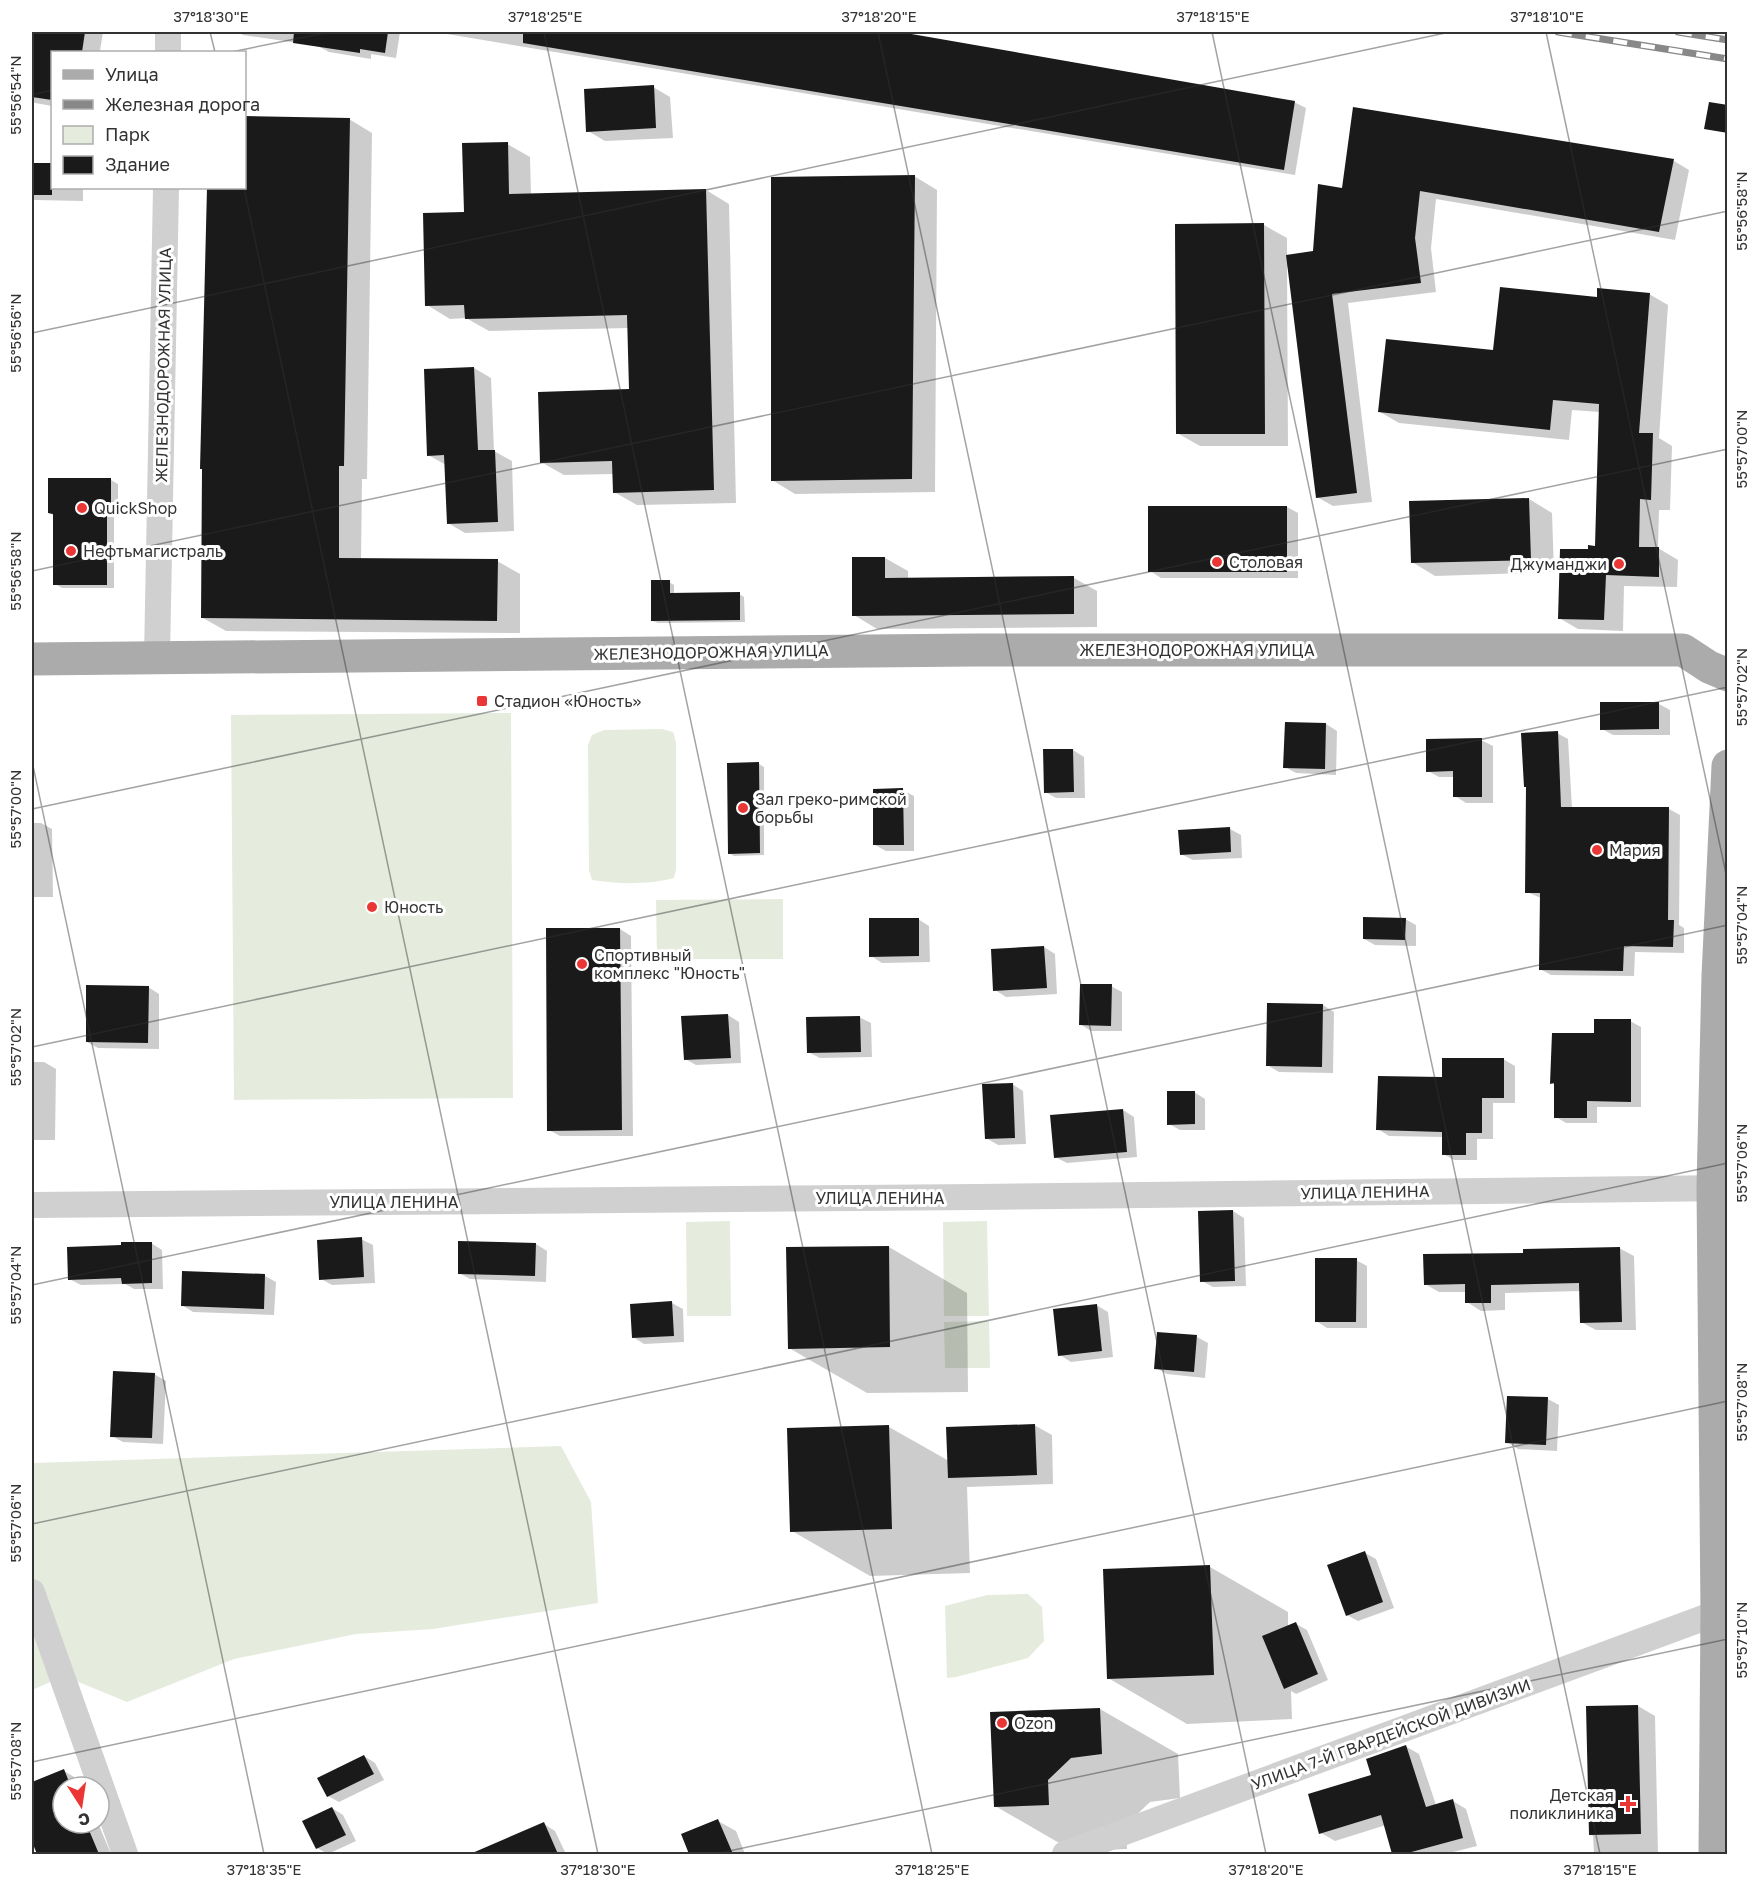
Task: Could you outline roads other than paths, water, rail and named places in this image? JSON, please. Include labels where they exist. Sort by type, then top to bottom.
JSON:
[{"type":"main road","name":"ЖЕЛЕЗНОДОРОЖНАЯ УЛИЦА","points":[[157,657],[976,650],[1683,650],[1709,667],[1728,675]]},
{"type":"main road","points":[[32,659],[157,657]]},
{"type":"main road","points":[[1715,1854],[1720,1187],[1718,976],[1728,766]]},
{"type":"street","points":[[168,32],[168,51]]},
{"type":"street","name":"ЖЕЛЕЗНОДОРОЖНАЯ УЛИЦА","points":[[157,657],[166,189]]},
{"type":"street","name":"УЛИЦА ЛЕНИНА","points":[[32,1205],[977,1197],[1720,1187]]},
{"type":"street","points":[[32,1592],[124,1854]]},
{"type":"street","name":"УЛИЦА 7-Й ГВАРДЕЙСКОЙ ДИВИЗИИ","points":[[1065,1854],[1717,1613]]},
{"type":"street","points":[[1715,1854],[1728,1854]]},
{"type":"railway","points":[[1558,32],[1728,59]]},
{"type":"railway","points":[[1678,32],[1728,40]]},
{"type":"place","name":"QuickShop","points":[[82,508]]},
{"type":"place","name":"Нефтьмагистраль","points":[[71,551]]},
{"type":"place","name":"Столовая","points":[[1217,562]]},
{"type":"place","name":"Джуманджи","points":[[1619,564]]},
{"type":"place","name":"Стадион «Юность»","points":[[482,701]]},
{"type":"place","name":"Зал греко-римской борьбы","points":[[743,808]]},
{"type":"place","name":"Мария","points":[[1597,850]]},
{"type":"place","name":"Юность","points":[[372,907]]},
{"type":"place","name":"Спортивный комплекс \"Юность\"","points":[[582,964]]},
{"type":"place","name":"Ozon","points":[[1002,1723]]},
{"type":"place","name":"Детская поликлиника","points":[[1628,1804]]}]
